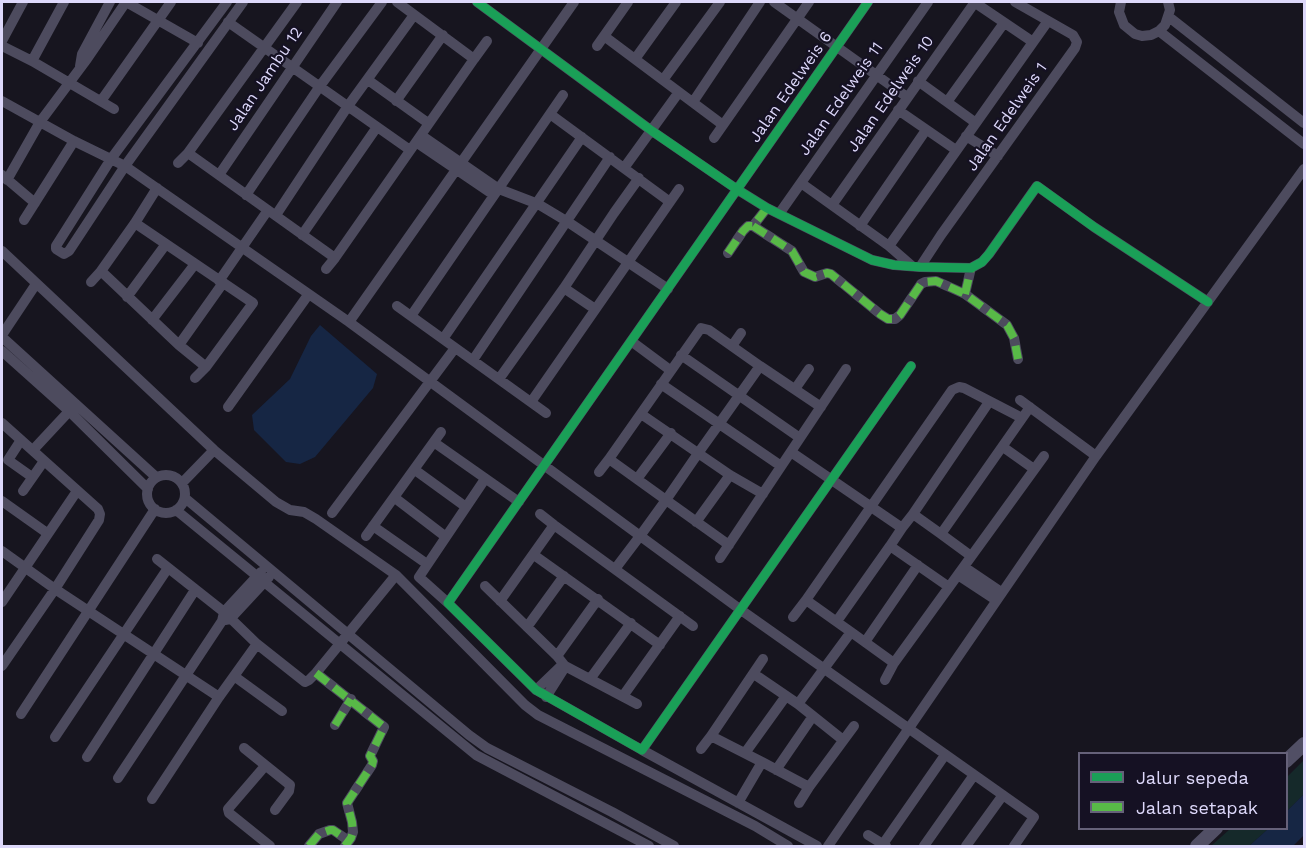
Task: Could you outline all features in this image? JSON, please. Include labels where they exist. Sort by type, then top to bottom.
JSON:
[{"type":"main road","points":[[1288,760],[1305,744]]},
{"type":"main road","points":[[1197,846],[1214,830]]},
{"type":"street","points":[[23,2],[2,44],[114,109]]},
{"type":"street","points":[[32,61],[64,2]]},
{"type":"street","points":[[80,66],[82,54],[110,2]]},
{"type":"street","points":[[35,203],[4,177],[40,122],[126,2],[198,43]]},
{"type":"street","points":[[101,101],[171,2]]},
{"type":"street","points":[[227,2],[111,159],[56,249],[64,254],[69,251],[125,166],[243,2]]},
{"type":"street","points":[[178,163],[188,153],[297,2]]},
{"type":"street","name":"Jalan Jambu 12","points":[[219,175],[291,66],[337,2]]},
{"type":"street","points":[[246,195],[320,86],[382,2]]},
{"type":"street","points":[[477,2],[652,131],[738,190],[767,208],[873,260],[894,265],[971,268],[982,262],[989,254],[1037,186],[1094,227],[1208,302]]},
{"type":"street","points":[[349,322],[574,2]]},
{"type":"street","points":[[597,46],[628,2]]},
{"type":"street","points":[[635,59],[676,2]]},
{"type":"street","points":[[663,80],[720,2]]},
{"type":"street","points":[[774,2],[907,97]]},
{"type":"street","points":[[714,138],[809,2]]},
{"type":"street","name":"Jalan Edelweis 6","points":[[448,603],[868,2]]},
{"type":"street","name":"Jalan Edelweis 11","points":[[779,214],[928,2]]},
{"type":"street","points":[[974,2],[1033,42]]},
{"type":"street","name":"Jalan Edelweis 10","points":[[831,205],[974,2]]},
{"type":"street","name":"Jalan Edelweis 1","points":[[921,267],[1075,48],[1077,42],[1073,35],[1017,2]]},
{"type":"street","points":[[1118,3],[1121,19],[1129,30],[1142,36],[1159,31],[1169,17],[1168,2]]},
{"type":"street","points":[[401,3],[474,59]]},
{"type":"street","points":[[693,102],[755,4]]},
{"type":"street","points":[[179,345],[243,247],[272,213],[414,15]]},
{"type":"street","points":[[1169,17],[1305,123]]},
{"type":"street","points":[[889,246],[1048,21]]},
{"type":"street","points":[[228,22],[377,126],[415,142],[458,165],[497,192],[538,204],[668,289]]},
{"type":"street","points":[[947,102],[1004,23]]},
{"type":"street","points":[[1159,31],[1305,144]]},
{"type":"street","points":[[396,101],[443,35]]},
{"type":"street","points":[[604,36],[723,125]]},
{"type":"street","points":[[326,270],[487,41]]},
{"type":"street","points":[[368,80],[428,123]]},
{"type":"street","points":[[918,81],[976,123]]},
{"type":"street","points":[[624,168],[678,92]]},
{"type":"street","points":[[411,316],[563,95]]},
{"type":"street","points":[[2,104],[125,166],[243,247],[349,322],[741,610],[1034,817],[1014,846]]},
{"type":"street","points":[[898,110],[956,150]]},
{"type":"street","points":[[550,114],[670,202]]},
{"type":"street","points":[[302,235],[377,126]]},
{"type":"street","points":[[860,226],[926,130]]},
{"type":"street","points":[[966,136],[998,156]]},
{"type":"street","points":[[443,339],[582,137]]},
{"type":"street","points":[[24,220],[74,141]]},
{"type":"street","points":[[188,153],[334,258]]},
{"type":"street","points":[[473,360],[610,157]]},
{"type":"street","points":[[828,846],[1096,456],[1305,169]]},
{"type":"street","points":[[499,379],[639,178]]},
{"type":"street","points":[[801,183],[921,267],[931,280],[965,294],[1007,325],[1014,338],[1018,359]]},
{"type":"street","points":[[91,282],[135,223],[157,188]]},
{"type":"street","points":[[531,402],[679,189]]},
{"type":"street","points":[[753,226],[767,208]]},
{"type":"street","points":[[135,223],[252,302],[253,305],[195,378]]},
{"type":"street","points":[[728,253],[748,226],[753,226],[792,251],[804,272],[815,277],[831,274],[888,319],[895,319],[900,315],[921,284],[931,280]]},
{"type":"street","points":[[127,297],[166,244]]},
{"type":"street","points":[[2,251],[214,450],[276,502],[290,510],[304,512],[396,575],[538,716],[755,826],[788,846]]},
{"type":"street","points":[[152,321],[195,264]]},
{"type":"street","points":[[965,294],[971,268]]},
{"type":"street","points":[[101,271],[152,321],[206,367]]},
{"type":"street","points":[[36,284],[2,336],[148,489],[150,504],[155,509],[162,512],[176,510],[185,498]]},
{"type":"street","points":[[564,288],[595,309]]},
{"type":"street","points":[[228,407],[308,295]]},
{"type":"street","points":[[397,306],[546,413]]},
{"type":"street","points":[[599,472],[701,328],[709,330],[821,406]]},
{"type":"street","points":[[732,346],[741,333]]},
{"type":"street","points":[[631,341],[670,370]]},
{"type":"street","points":[[332,513],[455,348]]},
{"type":"street","points":[[2,351],[156,477],[171,475],[182,483],[185,498],[469,735],[487,748],[674,846]]},
{"type":"street","points":[[681,355],[800,438]]},
{"type":"street","points":[[615,569],[760,366]]},
{"type":"street","points":[[642,750],[741,610],[830,478],[911,366]]},
{"type":"street","points":[[795,389],[809,369]]},
{"type":"street","points":[[720,558],[846,369]]},
{"type":"street","points":[[661,384],[781,466]]},
{"type":"street","points":[[794,617],[952,390],[959,387],[1022,418]]},
{"type":"street","points":[[1020,400],[1096,456]]},
{"type":"street","points":[[837,621],[989,402]]},
{"type":"street","points":[[33,450],[72,407]]},
{"type":"street","points":[[941,534],[1030,407]]},
{"type":"street","points":[[641,414],[730,475],[763,494]]},
{"type":"street","points":[[2,423],[98,509],[99,519],[55,589],[2,666]]},
{"type":"street","points":[[366,536],[441,432]]},
{"type":"street","points":[[637,479],[670,433]]},
{"type":"street","points":[[21,440],[5,458],[32,477]]},
{"type":"street","points":[[435,443],[519,502]]},
{"type":"street","points":[[1003,447],[1034,469]]},
{"type":"street","points":[[182,483],[214,450]]},
{"type":"street","points":[[791,452],[902,528]]},
{"type":"street","points":[[885,680],[894,663],[1044,456]]},
{"type":"street","points":[[609,459],[729,545]]},
{"type":"street","points":[[23,491],[44,460]]},
{"type":"street","points":[[415,470],[466,507]]},
{"type":"street","points":[[696,522],[730,475]]},
{"type":"street","points":[[148,489],[156,477]]},
{"type":"street","points":[[485,479],[427,564],[419,577],[420,580],[448,603],[536,690],[546,697],[817,846]]},
{"type":"street","points":[[2,599],[76,490]]},
{"type":"street","points":[[395,498],[446,537]]},
{"type":"street","points":[[2,501],[47,533]]},
{"type":"street","points":[[21,714],[90,612],[155,509]]},
{"type":"street","points":[[176,510],[476,755],[649,846]]},
{"type":"street","points":[[912,513],[971,556]]},
{"type":"street","points":[[540,514],[693,626]]},
{"type":"street","points":[[500,601],[554,525]]},
{"type":"street","points":[[373,526],[427,564]]},
{"type":"street","points":[[890,546],[949,587]]},
{"type":"street","points":[[2,551],[219,698]]},
{"type":"street","points":[[534,555],[660,645]]},
{"type":"street","points":[[157,559],[225,618],[305,682],[316,673],[396,575]]},
{"type":"street","points":[[865,642],[918,565]]},
{"type":"street","points":[[55,736],[168,568]]},
{"type":"street","points":[[118,778],[225,618],[269,570]]},
{"type":"street","points":[[961,571],[999,596]]},
{"type":"street","points":[[527,627],[564,576]]},
{"type":"street","points":[[485,586],[562,662],[638,704]]},
{"type":"street","points":[[87,757],[195,590]]},
{"type":"street","points":[[546,697],[562,662],[598,599]]},
{"type":"street","points":[[806,600],[894,663]]},
{"type":"street","points":[[623,696],[680,616]]},
{"type":"street","points":[[590,679],[631,623]]},
{"type":"street","points":[[798,704],[850,632]]},
{"type":"street","points":[[152,799],[257,644]]},
{"type":"street","points":[[701,749],[763,659]]},
{"type":"street","points":[[536,690],[562,662]]},
{"type":"street","points":[[309,846],[319,834],[330,830],[333,830],[347,844],[353,832],[347,803],[372,765],[371,754],[384,727],[316,673]]},
{"type":"street","points":[[754,674],[798,704],[843,740]]},
{"type":"street","points":[[234,676],[282,711]]},
{"type":"street","points":[[745,753],[786,696]]},
{"type":"street","points":[[335,725],[351,699]]},
{"type":"street","points":[[776,770],[813,716]]},
{"type":"street","points":[[799,802],[854,726]]},
{"type":"street","points":[[711,736],[809,787]]},
{"type":"street","points":[[244,748],[290,785],[289,791],[275,810]]},
{"type":"street","points":[[868,835],[885,845],[945,755]]},
{"type":"street","points":[[510,774],[515,762]]},
{"type":"street","points":[[738,803],[762,762]]},
{"type":"street","points":[[264,766],[228,809],[229,813],[270,846]]},
{"type":"street","points":[[924,846],[974,775]]},
{"type":"street","points":[[966,846],[1003,795]]},
{"type":"green space","points":[[1304,760],[1304,794],[1288,810],[1288,776]]},
{"type":"green space","points":[[1229,830],[1267,830],[1249,846],[1211,846]]},
{"type":"water","points":[[320,325],[377,374],[373,388],[315,457],[300,464],[286,462],[254,430],[252,415],[290,379],[311,336]]},
{"type":"water","points":[[1304,794],[1304,835],[1293,846],[1249,846],[1267,830],[1288,830],[1288,810]]},
{"type":"marked path","points":[[728,253],[743,231],[748,226],[753,226],[767,208]]},
{"type":"marked path","points":[[753,226],[792,251],[804,272],[815,277],[831,274],[888,319],[895,319],[900,315],[921,284],[925,282],[936,281],[965,294],[1007,325],[1014,338],[1018,359]]},
{"type":"marked path","points":[[965,294],[971,268]]},
{"type":"marked path","points":[[316,673],[384,727],[370,756],[373,761],[372,765],[347,803],[353,832],[345,846]]},
{"type":"marked path","points":[[335,725],[351,699]]},
{"type":"marked path","points":[[309,846],[319,834],[330,830],[349,841]]},
{"type":"cycle path","points":[[477,2],[652,131],[738,190],[767,208],[872,260],[894,265],[971,268],[982,262],[989,254],[1037,186],[1094,227],[1208,302]]},
{"type":"cycle path","points":[[868,2],[448,603],[536,690],[642,750],[911,366]]}]
